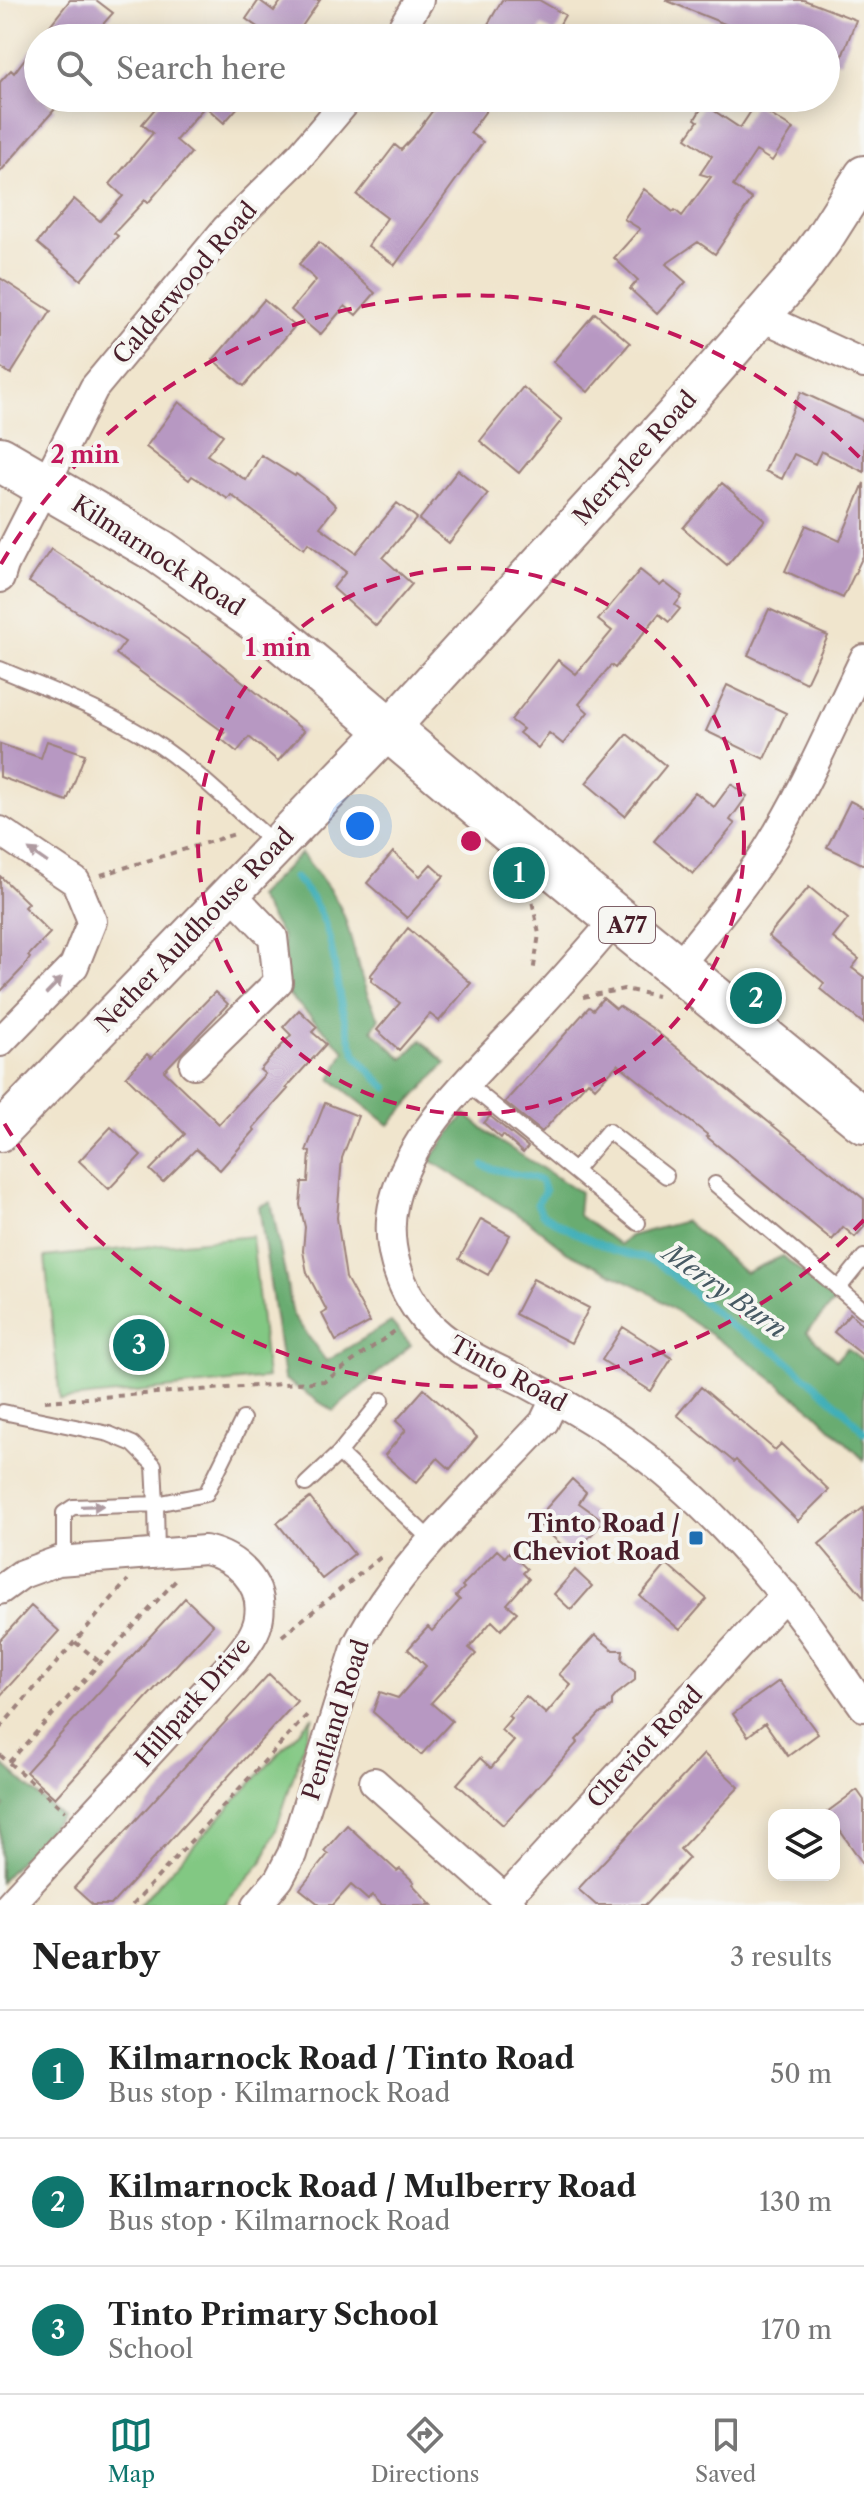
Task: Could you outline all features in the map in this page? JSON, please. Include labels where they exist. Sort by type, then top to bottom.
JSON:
[{"type":"main road","name":"Merrylee Road","points":[[390,728],[762,317],[822,241],[864,175]]},
{"type":"main road","name":"Kilmarnock Road","points":[[0,459],[159,551],[223,594],[618,917],[673,983],[864,1121]]},
{"type":"main road","name":"Nether Auldhouse Road","points":[[0,1132],[231,893],[266,836],[390,728]]},
{"type":"street","points":[[404,24],[419,0]]},
{"type":"street","name":"Calderwood Road","points":[[0,578],[94,388],[226,229],[299,157],[337,112]]},
{"type":"street","points":[[762,317],[864,364]]},
{"type":"street","points":[[673,983],[767,850],[797,797],[864,659]]},
{"type":"street","points":[[0,831],[76,882],[92,921],[74,966],[0,1042]]},
{"type":"street","points":[[194,1064],[278,982],[273,937],[231,893]]},
{"type":"street","name":"Tinto Road","points":[[618,917],[526,1020],[465,1082],[413,1154],[394,1201],[390,1230],[392,1254],[399,1275],[420,1313],[443,1338],[555,1399],[635,1450],[689,1494],[785,1595],[864,1707]]},
{"type":"street","name":"Pentland Road","points":[[257,1905],[279,1879],[292,1854],[357,1645],[370,1621],[433,1542],[544,1422],[555,1399]]},
{"type":"street","name":"Hillpark Drive","points":[[0,1590],[39,1566],[64,1560],[205,1550],[237,1562],[254,1586],[259,1604],[255,1631],[241,1653],[9,1905]]},
{"type":"street","name":"Cheviot Road","points":[[509,1902],[785,1595]]},
{"type":"street","points":[[374,1782],[509,1902]]},
{"type":"lane","points":[[0,669],[143,735],[191,770],[266,836]]},
{"type":"lane","points":[[465,1082],[638,1223]]},
{"type":"lane","points":[[574,1171],[608,1131],[666,1176]]},
{"type":"lane","points":[[715,1184],[864,1310]]},
{"type":"lane","points":[[838,1289],[864,1257]]},
{"type":"lane","points":[[306,1484],[339,1453],[382,1400]]},
{"type":"lane","points":[[3,1412],[109,1434],[133,1444],[154,1465],[156,1504],[151,1554]]},
{"type":"lane","points":[[64,1560],[64,1513],[73,1507],[156,1504],[206,1494],[243,1419]]},
{"type":"lane","points":[[339,1453],[433,1542]]},
{"type":"path","points":[[76,882],[266,836]]},
{"type":"path","points":[[526,1020],[539,934],[529,885]]},
{"type":"path","points":[[571,1000],[673,983]]},
{"type":"path","points":[[3,1412],[19,1402],[325,1381],[420,1313]]},
{"type":"path","points":[[9,1762],[183,1573],[190,1551]]},
{"type":"path","points":[[0,1728],[151,1554]]},
{"type":"path","points":[[255,1631],[281,1636],[381,1557],[407,1573]]},
{"type":"path","points":[[75,1642],[101,1663]]},
{"type":"path","points":[[132,1905],[315,1706],[338,1711]]},
{"type":"path","points":[[0,1755],[83,1825]]},
{"type":"green space","points":[[301,853],[330,891],[344,916],[363,981],[379,1018],[372,1030],[403,1059],[421,1040],[446,1063],[389,1125],[331,1079],[345,1051],[288,994],[282,936],[257,897]]},
{"type":"green space","points":[[465,1114],[497,1140],[580,1192],[578,1215],[620,1245],[630,1236],[685,1221],[745,1273],[783,1256],[835,1301],[807,1332],[836,1360],[847,1348],[864,1361],[864,1460],[815,1412],[749,1361],[644,1289],[567,1252],[531,1223],[430,1160]]},
{"type":"green space","points":[[271,1202],[293,1315],[326,1361],[391,1322],[411,1345],[333,1411],[284,1379],[259,1206]]},
{"type":"green space","points":[[252,1236],[267,1378],[60,1400],[45,1257]]},
{"type":"green space","points":[[313,1716],[263,1861],[224,1905],[139,1905]]},
{"type":"green space","points":[[0,1762],[61,1816],[0,1882],[0,1812],[5,1806],[0,1801]]},
{"type":"building","points":[[70,0],[96,0],[113,13],[103,24],[51,24]]},
{"type":"building","points":[[259,0],[274,11],[282,0],[320,0],[304,24],[253,24],[246,19]]},
{"type":"building","points":[[502,0],[539,0],[565,15],[560,24],[488,24]]},
{"type":"building","points":[[665,0],[804,0],[856,20],[840,62],[840,24],[725,24]]},
{"type":"building","points":[[24,60],[24,112],[52,112],[0,172],[0,82],[11,70],[14,73]]},
{"type":"building","points":[[152,112],[200,112],[176,140],[191,153],[148,203],[145,200],[114,233],[118,236],[81,280],[37,243],[74,199],[100,221],[123,196],[110,184],[153,133],[142,124]]},
{"type":"building","points":[[212,112],[234,112],[224,123]]},
{"type":"building","points":[[432,112],[485,112],[470,133],[483,142],[395,265],[368,246],[387,218],[357,195],[395,145],[401,150]]},
{"type":"building","points":[[699,112],[716,112],[740,128],[750,112],[766,112],[793,129],[772,161],[756,151],[733,186],[752,199],[715,254],[698,242],[666,264],[686,282],[657,314],[630,289],[638,280],[614,258],[640,229],[624,219],[644,189],[682,216],[711,177],[700,174],[712,156],[686,138],[698,121],[695,119]]},
{"type":"building","points":[[319,242],[375,293],[356,315],[345,306],[320,335],[291,310],[316,280],[299,264]]},
{"type":"building","points":[[0,278],[51,311],[11,374],[0,367]]},
{"type":"building","points":[[264,300],[295,326],[244,386],[213,360]]},
{"type":"building","points":[[595,313],[630,343],[588,392],[553,362]]},
{"type":"building","points":[[523,387],[562,420],[519,473],[480,441]]},
{"type":"building","points":[[801,392],[864,421],[864,472],[821,451],[815,464],[794,454],[782,479],[765,471]]},
{"type":"building","points":[[179,402],[223,435],[207,455],[246,480],[261,455],[296,474],[326,496],[336,506],[320,527],[356,553],[397,503],[417,518],[383,558],[412,584],[376,626],[333,588],[346,572],[308,543],[304,549],[231,495],[228,499],[192,476],[189,480],[146,447]]},
{"type":"building","points":[[458,470],[488,494],[449,543],[419,520]]},
{"type":"building","points":[[722,483],[765,520],[727,565],[683,528]]},
{"type":"building","points":[[864,483],[864,554],[843,598],[785,571],[806,525],[840,541]]},
{"type":"building","points":[[51,549],[206,652],[304,731],[278,761],[249,737],[237,752],[220,738],[225,733],[116,654],[125,642],[29,582]]},
{"type":"building","points":[[640,570],[660,586],[664,582],[682,596],[675,605],[680,609],[669,622],[659,614],[615,668],[611,665],[579,704],[588,712],[563,744],[549,733],[538,748],[519,733],[523,729],[511,720],[558,660],[576,674],[612,631],[598,620]]},
{"type":"building","points":[[769,609],[828,636],[806,683],[748,655]]},
{"type":"building","points":[[727,685],[786,713],[764,759],[706,731]]},
{"type":"building","points":[[627,734],[666,766],[625,816],[586,783]]},
{"type":"building","points":[[47,741],[85,754],[67,801],[0,777],[0,744],[41,758]]},
{"type":"building","points":[[731,784],[747,796],[730,820],[735,824],[693,874],[654,841],[695,792],[714,807]]},
{"type":"building","points":[[850,801],[864,808],[864,865],[827,847]]},
{"type":"building","points":[[393,852],[420,876],[431,864],[444,876],[407,918],[367,883]]},
{"type":"building","points":[[0,876],[28,903],[24,907],[50,933],[0,992]]},
{"type":"building","points":[[809,887],[848,919],[833,938],[859,959],[852,968],[864,977],[864,1024],[820,989],[824,983],[768,936]]},
{"type":"building","points":[[408,928],[471,983],[439,1021],[430,1014],[399,1050],[377,1030],[400,1003],[371,981],[373,977],[370,976]]},
{"type":"building","points":[[215,992],[228,1004],[164,1071],[219,1124],[265,1074],[260,1070],[291,1035],[283,1027],[299,1010],[317,1027],[312,1032],[326,1044],[220,1170],[196,1149],[163,1182],[150,1170],[185,1134],[126,1076],[147,1054],[151,1058]]},
{"type":"building","points":[[603,998],[616,1009],[619,1006],[652,1028],[864,1199],[864,1227],[855,1237],[843,1227],[832,1240],[618,1064],[595,1088],[588,1081],[542,1132],[505,1102],[589,1007],[593,1010]]},
{"type":"building","points":[[325,1103],[358,1116],[342,1158],[337,1218],[346,1278],[370,1322],[336,1341],[322,1314],[327,1311],[307,1273],[303,1251],[305,1227],[300,1205],[302,1182],[308,1182],[310,1152],[306,1151]]},
{"type":"building","points":[[490,1116],[528,1147],[523,1153],[484,1123]]},
{"type":"building","points":[[111,1127],[141,1155],[109,1189],[79,1161]]},
{"type":"building","points":[[481,1219],[510,1235],[488,1275],[459,1259]]},
{"type":"building","points":[[533,1279],[589,1308],[571,1343],[515,1314]]},
{"type":"building","points":[[850,1313],[864,1326],[864,1356],[834,1332]]},
{"type":"building","points":[[623,1327],[672,1358],[651,1391],[602,1360]]},
{"type":"building","points":[[701,1387],[775,1450],[781,1444],[829,1490],[798,1521],[736,1460],[734,1462],[677,1415]]},
{"type":"building","points":[[424,1389],[477,1437],[450,1469],[438,1458],[416,1483],[385,1455],[406,1430],[396,1421]]},
{"type":"building","points":[[572,1479],[586,1492],[579,1503],[604,1521],[573,1555],[535,1521]]},
{"type":"building","points":[[310,1498],[354,1554],[322,1579],[277,1523]]},
{"type":"building","points":[[864,1507],[864,1597],[819,1544]]},
{"type":"building","points":[[497,1550],[505,1557],[509,1552],[527,1569],[523,1573],[529,1579],[507,1604],[517,1612],[501,1630],[492,1621],[469,1648],[476,1654],[431,1703],[452,1721],[421,1755],[373,1712],[380,1692],[398,1698],[426,1666],[408,1649],[428,1627],[432,1631],[460,1600],[456,1596],[464,1588],[462,1586]]},
{"type":"building","points":[[667,1564],[707,1599],[680,1630],[640,1596]]},
{"type":"building","points":[[575,1570],[592,1586],[571,1610],[554,1594]]},
{"type":"building","points":[[185,1598],[213,1625],[55,1798],[26,1772]]},
{"type":"building","points":[[31,1606],[59,1631],[0,1696],[0,1640]]},
{"type":"building","points":[[595,1635],[613,1650],[623,1650],[622,1659],[635,1671],[635,1680],[617,1694],[612,1706],[601,1713],[576,1740],[578,1742],[503,1825],[457,1784],[480,1758],[491,1768],[514,1741],[501,1730],[511,1718],[508,1716],[526,1696],[546,1714],[571,1685],[559,1674]]},
{"type":"building","points":[[269,1674],[297,1701],[111,1905],[93,1905],[74,1888]]},
{"type":"building","points":[[779,1681],[818,1734],[788,1756],[765,1723],[748,1736],[733,1714]]},
{"type":"building","points":[[704,1754],[739,1787],[680,1849],[689,1858],[645,1905],[596,1905],[578,1889]]},
{"type":"building","points":[[857,1790],[864,1800],[864,1865],[840,1831],[840,1809],[831,1809]]},
{"type":"building","points":[[347,1825],[397,1871],[400,1869],[414,1882],[412,1884],[432,1905],[382,1905],[372,1895],[368,1900],[351,1885],[333,1905],[320,1905],[300,1889],[328,1854],[324,1851]]},
{"type":"waterway","name":"Merry Burn","points":[[294,877],[319,910],[326,927],[340,1000],[355,1052],[387,1088]]},
{"type":"waterway","name":"Merry Burn","points":[[484,1166],[541,1181],[545,1191],[537,1204],[542,1214],[612,1250],[657,1262],[731,1326],[778,1353],[842,1408],[864,1432]]},
{"type":"place","name":"Kilmarnock Road / Tinto Road","points":[[519,873]]},
{"type":"place","name":"Kilmarnock Road / Mulberry Road","points":[[756,998]]},
{"type":"place","name":"Tinto Primary School","points":[[139,1345]]},
{"type":"place","name":"Tinto Road / Cheviot Road","points":[[696,1538]]}]
